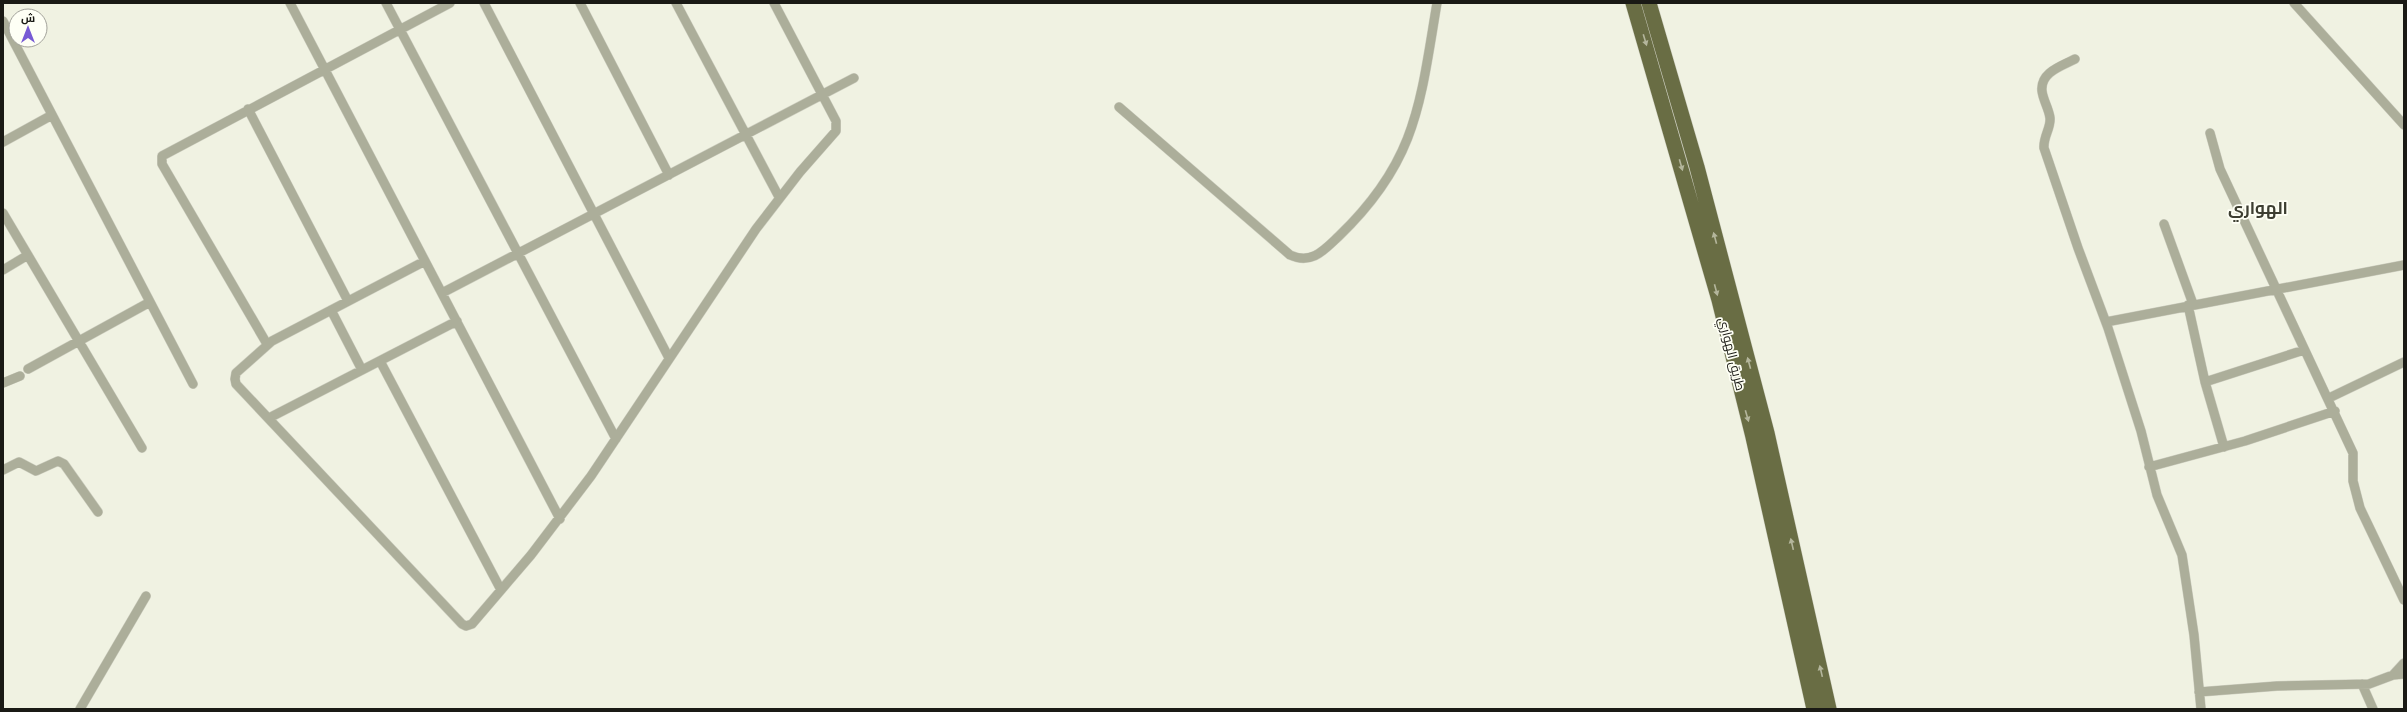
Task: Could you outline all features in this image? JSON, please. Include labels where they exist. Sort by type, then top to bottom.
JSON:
[{"type":"highway","name":"طريق الهواري","points":[[1633,3],[1760,435],[1814,709]]},
{"type":"highway","name":"طريق الهواري","points":[[1649,3],[1697,167],[1760,435],[1829,709]]},
{"type":"street","points":[[290,3],[560,519]]},
{"type":"street","points":[[386,3],[616,439]]},
{"type":"street","points":[[268,344],[161,160],[165,153],[450,3]]},
{"type":"street","points":[[484,3],[670,358]]},
{"type":"street","points":[[580,3],[669,175]]},
{"type":"street","points":[[676,3],[780,197]]},
{"type":"street","points":[[425,261],[268,344],[236,373],[235,379],[236,384],[462,624],[466,626],[472,624],[560,519],[616,439],[740,252],[780,197],[837,129],[836,121],[774,3]]},
{"type":"street","points":[[1119,107],[1290,255],[1296,258],[1310,258],[1322,252],[1364,210],[1383,186],[1401,157],[1411,134],[1422,95],[1437,3]]},
{"type":"street","points":[[2294,3],[2404,125]]},
{"type":"street","points":[[3,20],[193,384]]},
{"type":"street","points":[[2075,59],[2051,72],[2044,80],[2042,91],[2050,121],[2045,133],[2044,148],[2078,248],[2106,322],[2141,431],[2157,495],[2182,555],[2194,635],[2201,709]]},
{"type":"street","points":[[442,294],[854,78]]},
{"type":"street","points":[[248,109],[348,301]]},
{"type":"street","points":[[3,142],[52,115]]},
{"type":"street","points":[[2210,133],[2220,169],[2304,350],[2329,398],[2353,453],[2353,481],[2360,508],[2404,600]]},
{"type":"street","points":[[3,213],[77,341],[142,448]]},
{"type":"street","points":[[2164,224],[2190,305],[2205,382],[2224,447]]},
{"type":"street","points":[[3,270],[28,255]]},
{"type":"street","points":[[2106,322],[2404,265]]},
{"type":"street","points":[[28,368],[150,302]]},
{"type":"street","points":[[331,310],[362,370]]},
{"type":"street","points":[[269,418],[457,321]]},
{"type":"street","points":[[2205,382],[2304,350]]},
{"type":"street","points":[[380,361],[501,590]]},
{"type":"street","points":[[2329,398],[2404,362]]},
{"type":"street","points":[[3,384],[20,376]]},
{"type":"street","points":[[2149,467],[2224,447],[2335,411]]},
{"type":"street","points":[[3,470],[20,462],[36,471],[58,461],[64,464],[98,512]]},
{"type":"street","points":[[80,709],[146,596]]},
{"type":"street","points":[[2393,675],[2404,663]]},
{"type":"street","points":[[2199,692],[2256,687],[2362,684],[2393,675],[2404,674]]},
{"type":"street","points":[[2362,684],[2373,709]]},
{"type":"district","name":"الهواري","points":[[2258,208]]}]
